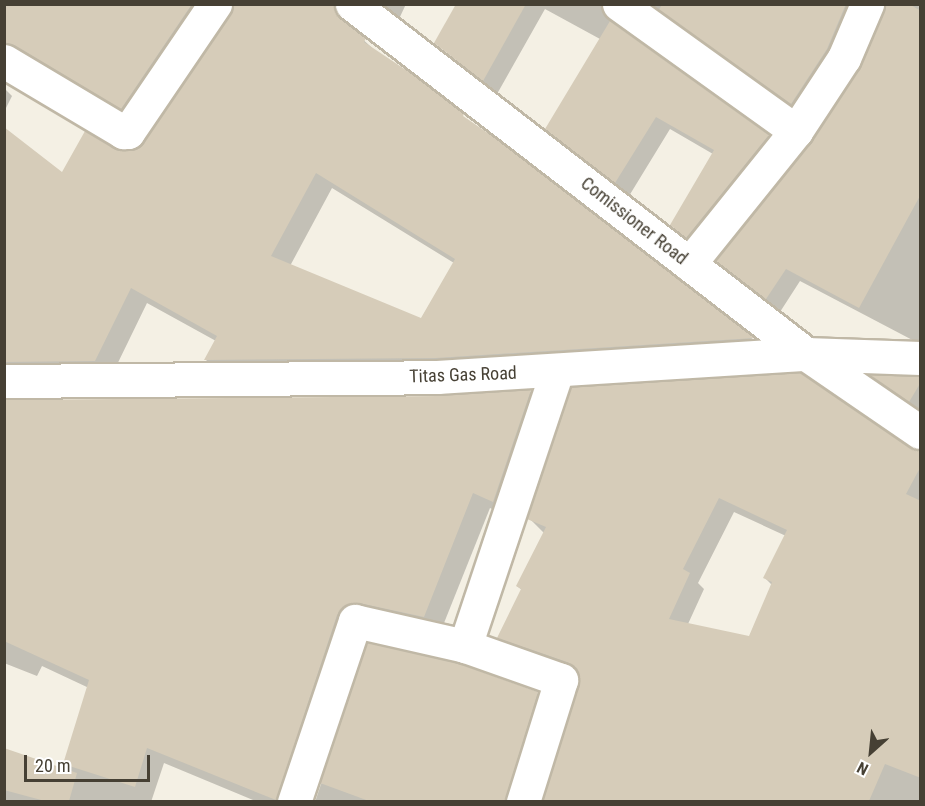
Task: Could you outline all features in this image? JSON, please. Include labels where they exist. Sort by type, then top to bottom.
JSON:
[{"type":"street","points":[[4,61],[123,132],[128,132],[215,4]]},
{"type":"street","name":"Comissioner Road","points":[[352,4],[806,354],[921,432]]},
{"type":"street","points":[[619,4],[796,131]]},
{"type":"street","points":[[689,264],[796,131],[844,58],[867,4]]},
{"type":"street","name":"Titas Gas Road","points":[[4,381],[437,377],[806,354],[921,358]]},
{"type":"street","points":[[465,646],[557,371]]},
{"type":"street","points":[[294,801],[355,621],[465,646],[561,680],[523,801]]},
{"type":"building","points":[[4,4],[192,4],[121,109],[14,45],[4,42]]},
{"type":"building","points":[[234,4],[334,4],[340,18],[366,38],[364,42],[415,76],[464,114],[463,116],[501,142],[755,338],[436,358],[204,360],[217,336],[131,288],[95,361],[4,362],[4,127],[62,172],[85,131],[114,148],[128,151],[137,148],[231,15]],"holes":[[[316,173],[455,259],[421,318],[271,256]]]},
{"type":"building","points":[[456,4],[526,4],[483,81],[434,43]]},
{"type":"building","points":[[662,4],[846,4],[827,49],[791,104],[659,10]]},
{"type":"building","points":[[885,4],[909,4],[921,11],[921,194],[859,308],[786,269],[766,299],[716,261],[812,141],[860,68]]},
{"type":"building","points":[[610,21],[769,135],[686,238],[670,225],[714,150],[656,117],[615,183],[545,129]]},
{"type":"building","points":[[801,373],[909,447],[921,450],[921,466],[906,494],[921,501],[921,778],[885,764],[869,801],[543,801],[579,686],[579,676],[575,667],[567,662],[497,638],[521,589],[516,586],[546,527],[527,519],[571,387]],"holes":[[[719,498],[787,530],[763,578],[772,582],[749,636],[669,619],[690,573],[683,569]]]},
{"type":"building","points":[[870,375],[921,377],[921,382],[909,402]]},
{"type":"building","points":[[531,390],[493,502],[473,493],[424,617],[359,603],[343,607],[337,615],[276,800],[147,748],[135,787],[63,764],[89,680],[4,641],[4,400],[437,396]]},
{"type":"building","points":[[367,643],[460,664],[538,692],[505,801],[369,801],[320,783]]},
{"type":"building","points":[[4,748],[77,773],[69,801],[45,801],[4,790]]}]
